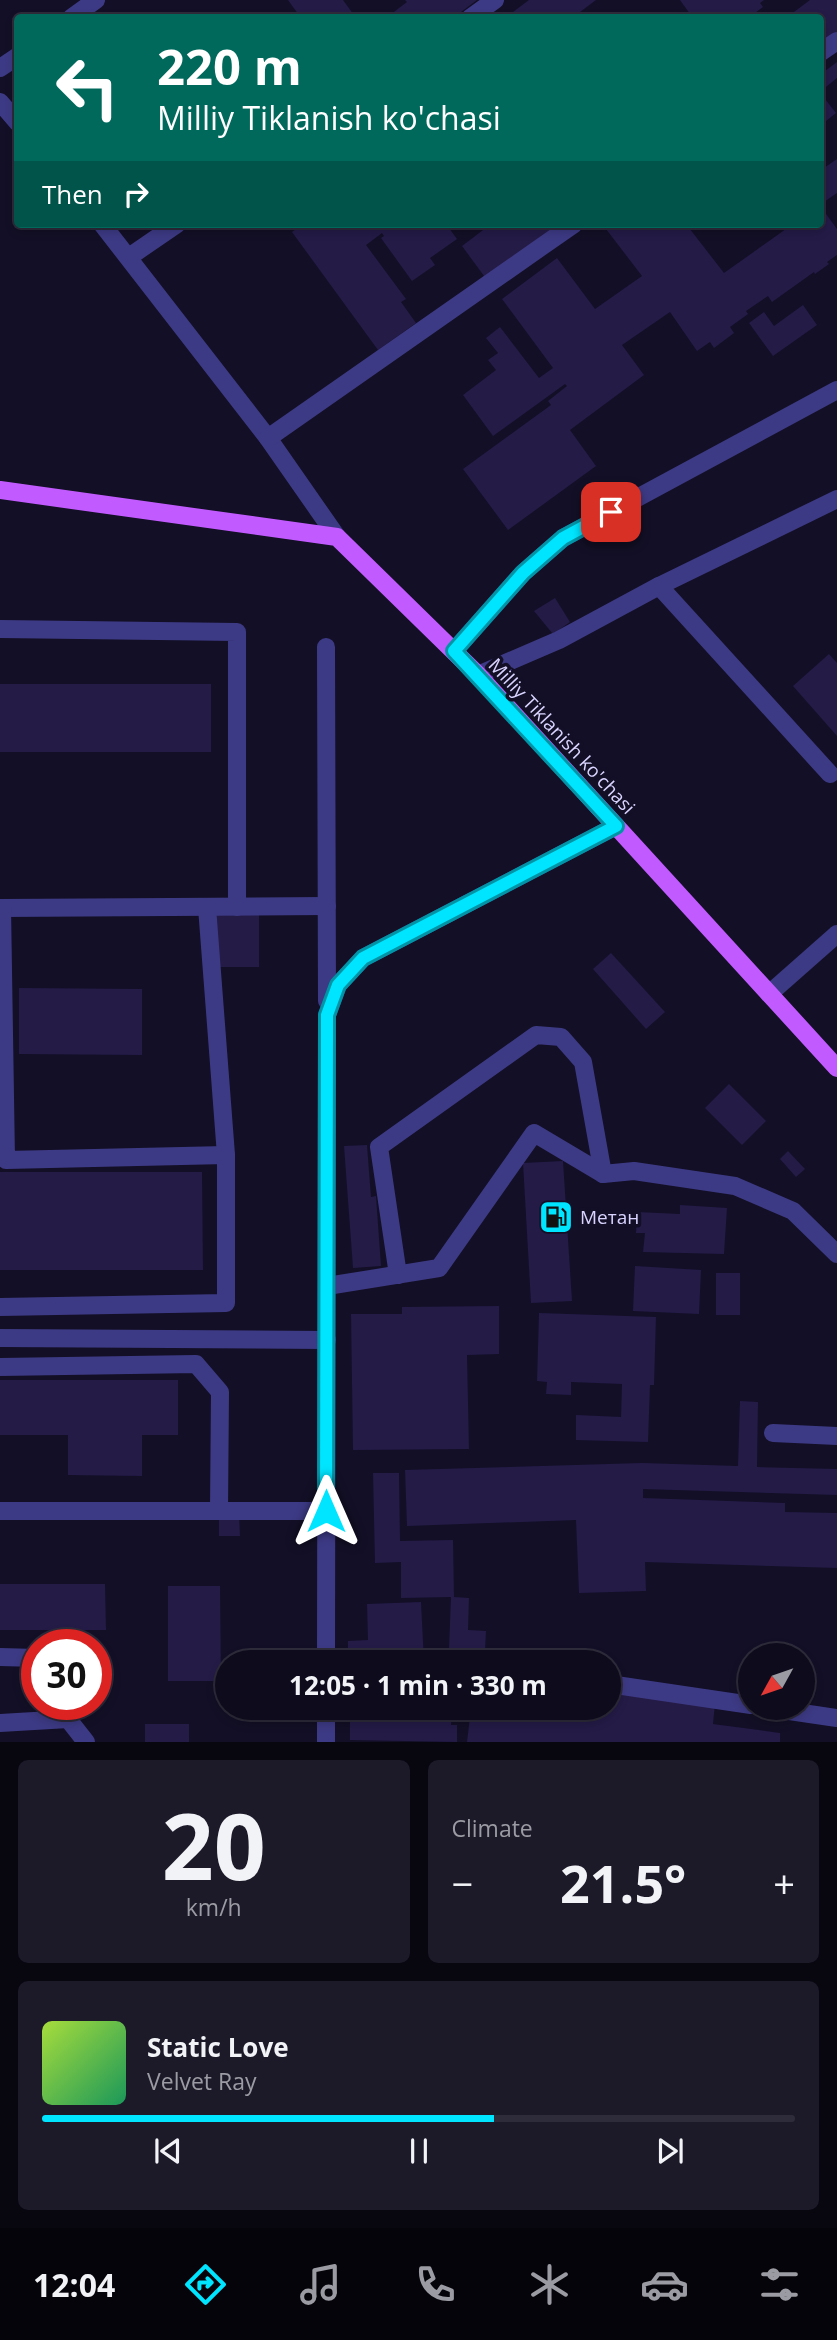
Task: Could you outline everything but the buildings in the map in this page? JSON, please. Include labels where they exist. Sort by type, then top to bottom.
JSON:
[{"type":"main road","points":[[0,490],[337,537]]},
{"type":"main road","name":"Milliy Tiklanish ko'chasi","points":[[337,537],[478,675],[837,1068]]},
{"type":"street","points":[[77,14],[96,0]]},
{"type":"street","points":[[476,14],[495,0]]},
{"type":"street","points":[[0,102],[14,118]]},
{"type":"street","points":[[105,228],[268,438],[337,537]]},
{"type":"street","points":[[130,257],[171,228]]},
{"type":"street","points":[[268,438],[568,228]]},
{"type":"street","points":[[454,651],[523,573],[563,538],[837,390]]},
{"type":"street","points":[[478,675],[559,640],[659,586],[837,499]]},
{"type":"street","points":[[659,586],[830,774]]},
{"type":"street","points":[[0,629],[237,632],[237,907]]},
{"type":"street","points":[[326,647],[326,1650]]},
{"type":"street","points":[[327,1015],[338,985],[363,958],[616,826]]},
{"type":"street","points":[[226,1155],[6,1160],[1,908],[327,906]]},
{"type":"street","points":[[0,1307],[226,1303],[226,1155],[207,907]]},
{"type":"street","points":[[769,994],[837,934]]},
{"type":"street","points":[[398,1275],[379,1147],[536,1035],[561,1037],[583,1062],[603,1174]]},
{"type":"street","points":[[327,1286],[439,1268],[534,1133],[603,1174],[634,1171],[736,1186],[793,1211],[837,1255]]},
{"type":"street","points":[[0,1338],[327,1340]]},
{"type":"street","points":[[0,1367],[196,1364],[220,1392],[219,1511]]},
{"type":"street","points":[[773,1433],[837,1436]]},
{"type":"street","points":[[0,1511],[326,1511]]},
{"type":"street","points":[[0,1657],[21,1658]]},
{"type":"street","points":[[621,1686],[738,1703]]},
{"type":"street","points":[[816,1715],[837,1718]]},
{"type":"street","points":[[0,1723],[21,1720]]},
{"type":"street","points":[[73,1720],[86,1741]]},
{"type":"street","points":[[326,1720],[326,1741]]},
{"type":"place","name":"Метан","points":[[556,1217]]},
{"type":"route","points":[[326,1511],[327,1015],[338,985],[363,958],[616,826],[454,651],[523,573],[563,538],[611,512]]}]
